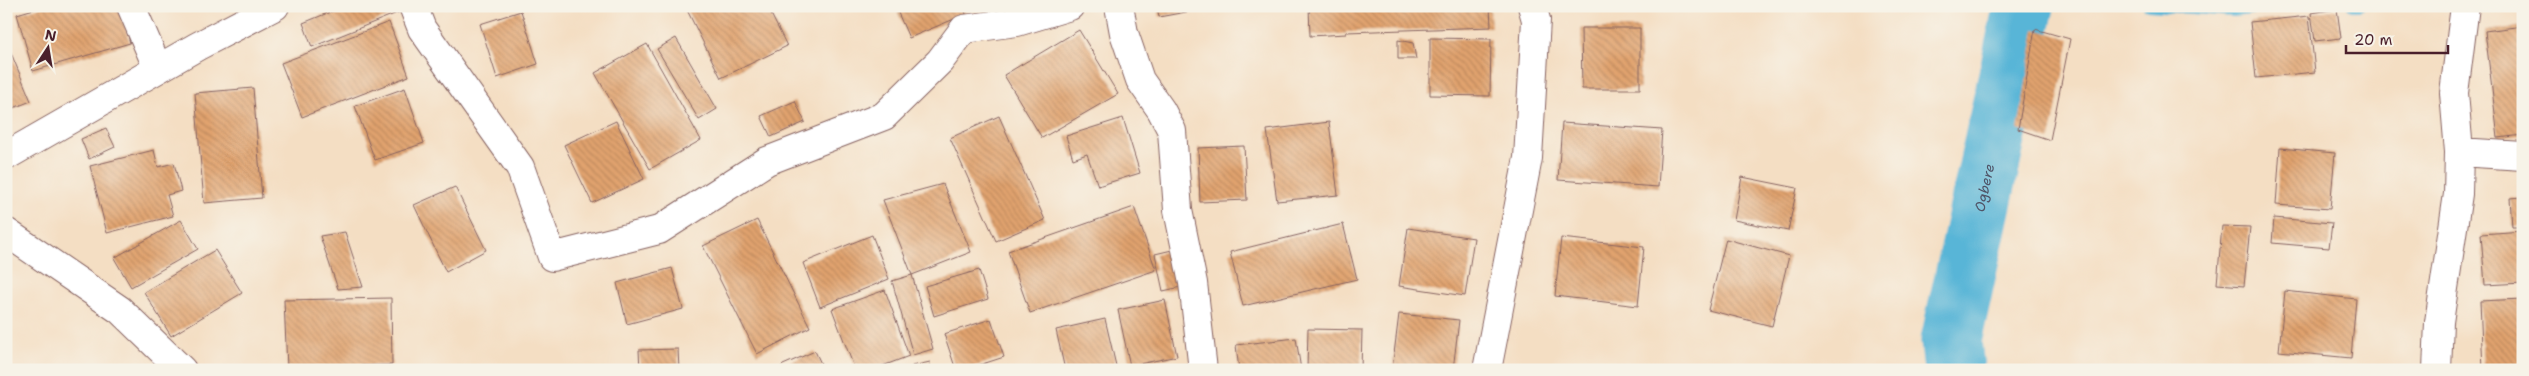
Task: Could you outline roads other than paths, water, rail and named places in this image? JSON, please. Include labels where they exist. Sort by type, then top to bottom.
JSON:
[{"type":"street","points":[[130,6],[158,69]]},
{"type":"street","points":[[6,156],[158,69],[275,6]]},
{"type":"street","points":[[413,6],[422,29],[520,167],[552,257],[659,230],[767,161],[884,116],[940,61],[964,29],[1017,22],[1070,6]]},
{"type":"street","points":[[1119,6],[1124,33],[1140,80],[1161,110],[1172,131],[1178,210],[1193,283],[1203,370]]},
{"type":"street","points":[[1487,370],[1528,158],[1536,20],[1532,6]]},
{"type":"street","points":[[2437,370],[2439,322],[2458,194],[2459,152],[2454,93],[2465,6]]},
{"type":"street","points":[[2459,152],[2523,156]]},
{"type":"street","points":[[6,232],[120,310],[182,370]]},
{"type":"waterway","name":"Ogbere","points":[[1954,370],[1951,341],[2024,6]]},
{"type":"waterway","points":[[2148,6],[2234,12],[2281,6]]},
{"type":"waterway","points":[[2352,6],[2359,6]]}]
